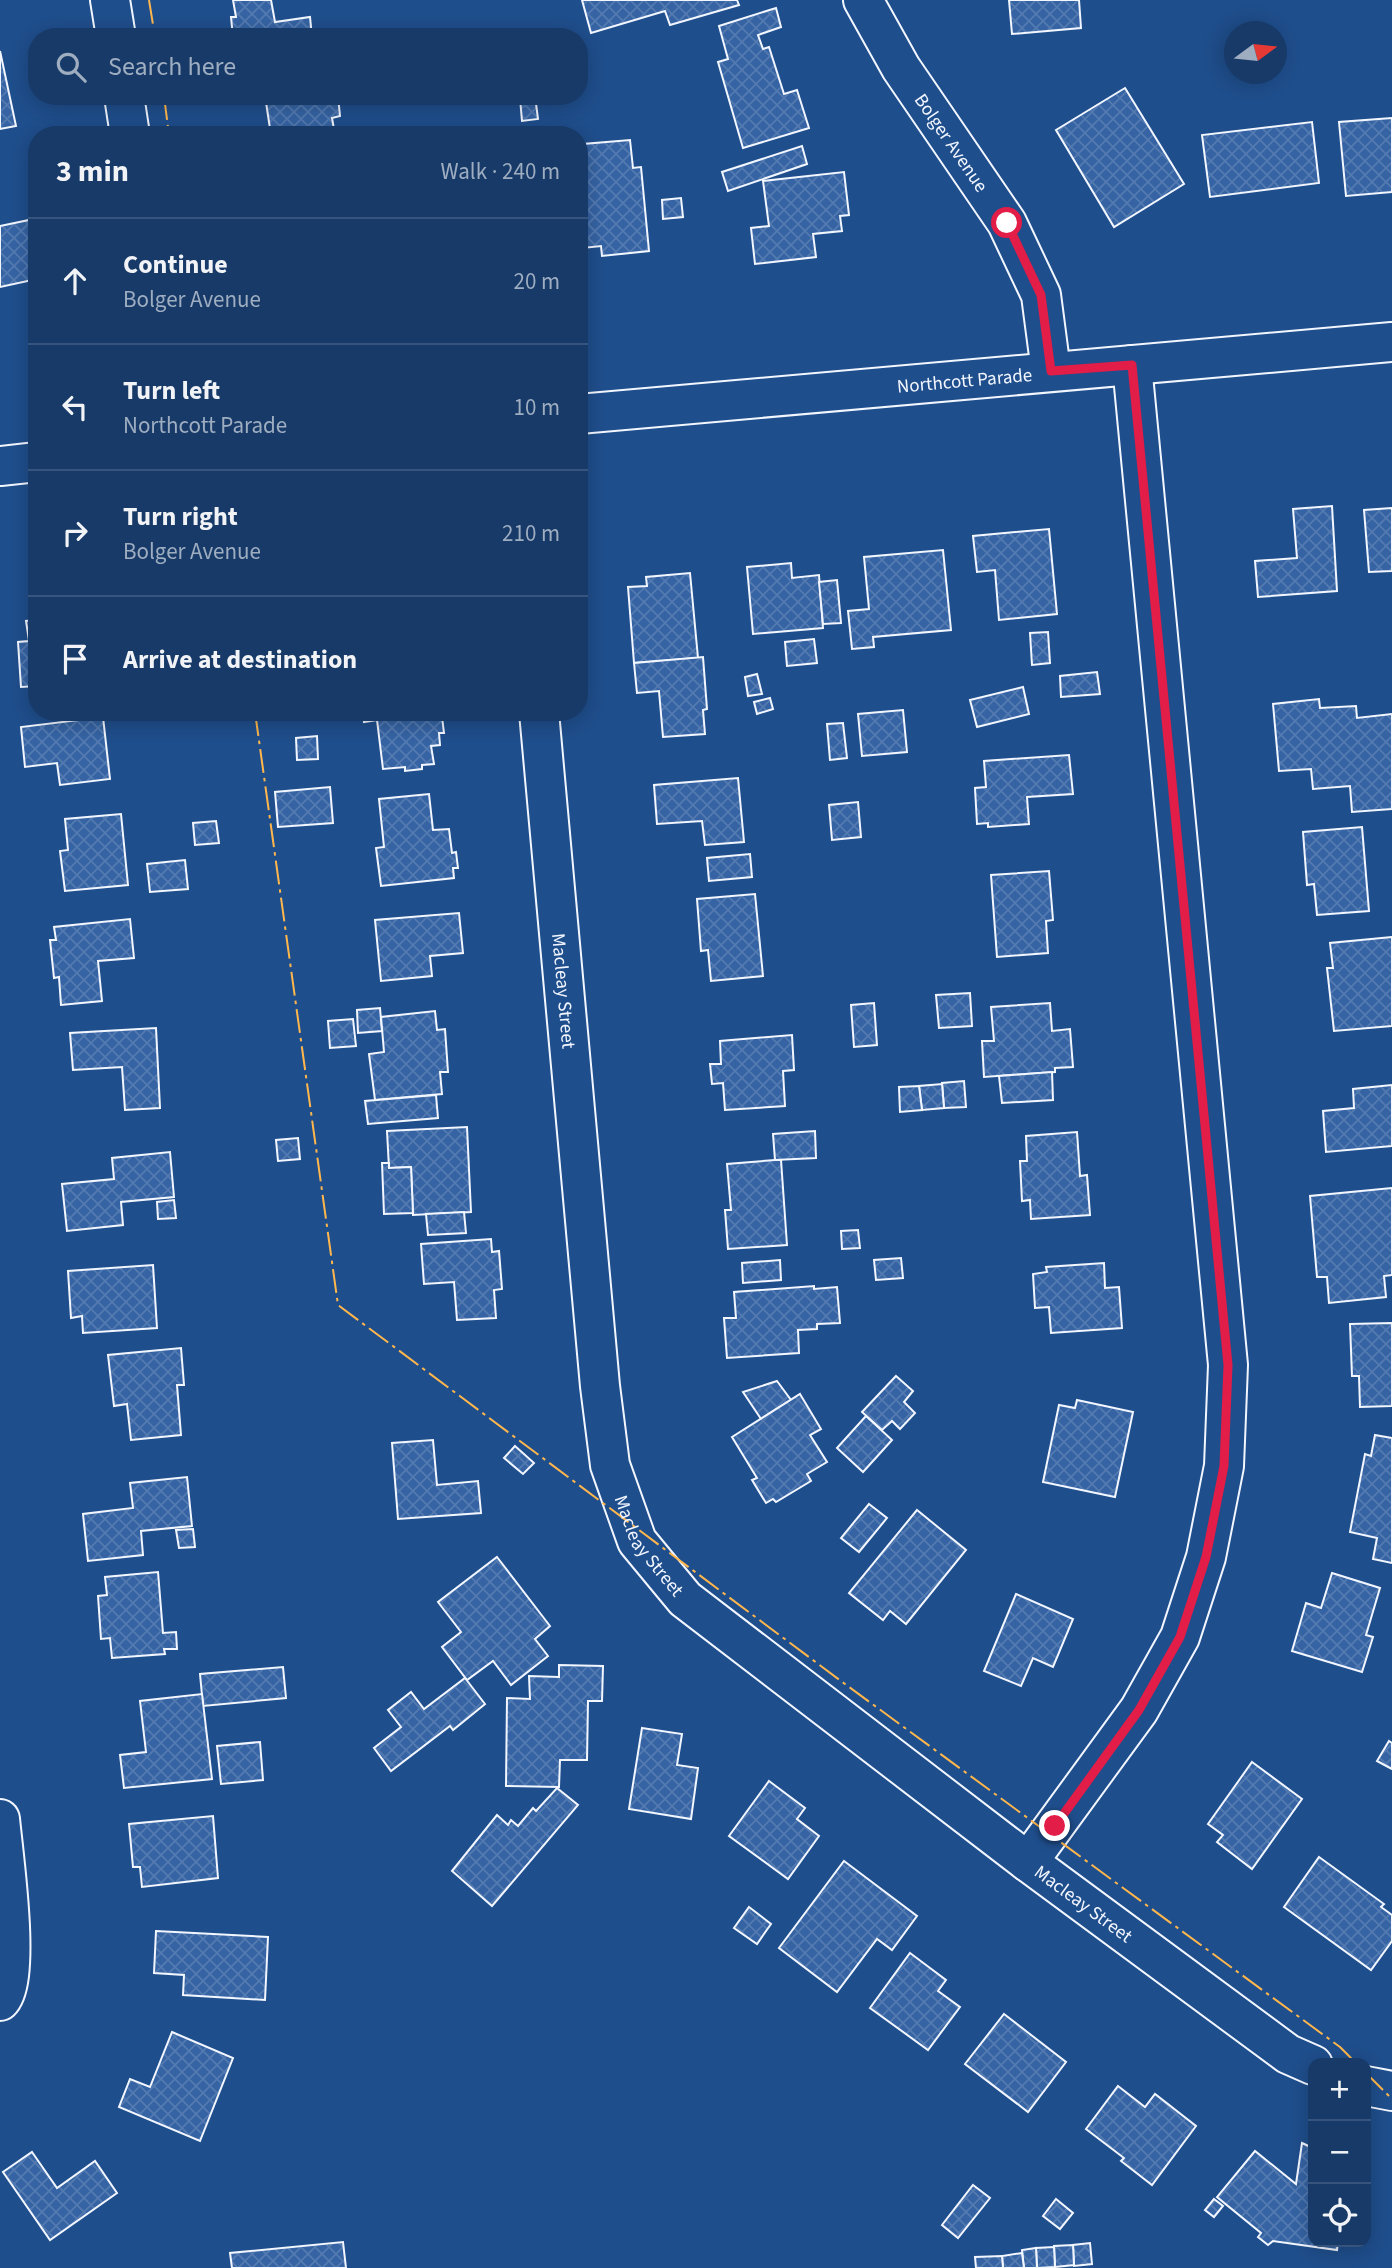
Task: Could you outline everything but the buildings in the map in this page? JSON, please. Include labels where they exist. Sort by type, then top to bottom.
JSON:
[{"type":"street","points":[[110,0],[115,28]]},
{"type":"street","name":"Bolger Avenue","points":[[863,0],[901,68],[1007,223],[1041,295],[1051,371]]},
{"type":"street","points":[[125,105],[129,126]]},
{"type":"street","name":"Northcott Parade","points":[[588,413],[1392,342]]},
{"type":"street","points":[[1028,1862],[1139,1710],[1180,1637],[1206,1557],[1224,1466],[1228,1365],[1132,365]]},
{"type":"street","points":[[0,466],[28,463]]},
{"type":"street","name":"Macleay Street","points":[[540,721],[600,1386],[610,1465],[637,1541],[685,1599],[1028,1862],[1288,2054],[1308,2063]]},
{"type":"street","points":[[0,1819],[11,1938],[5,1997],[0,2001]]},
{"type":"street","points":[[1371,2087],[1392,2091]]},
{"type":"power","points":[[149,0],[154,28]]},
{"type":"power","points":[[165,105],[168,126]]},
{"type":"power","points":[[256,721],[338,1305],[845,1684],[1340,2047],[1351,2058]]},
{"type":"power","points":[[1371,2078],[1392,2099]]},
{"type":"route","points":[[1007,223],[1041,295],[1051,371],[1132,365],[1228,1365],[1224,1466],[1206,1557],[1180,1637],[1139,1710],[1055,1826]]}]
